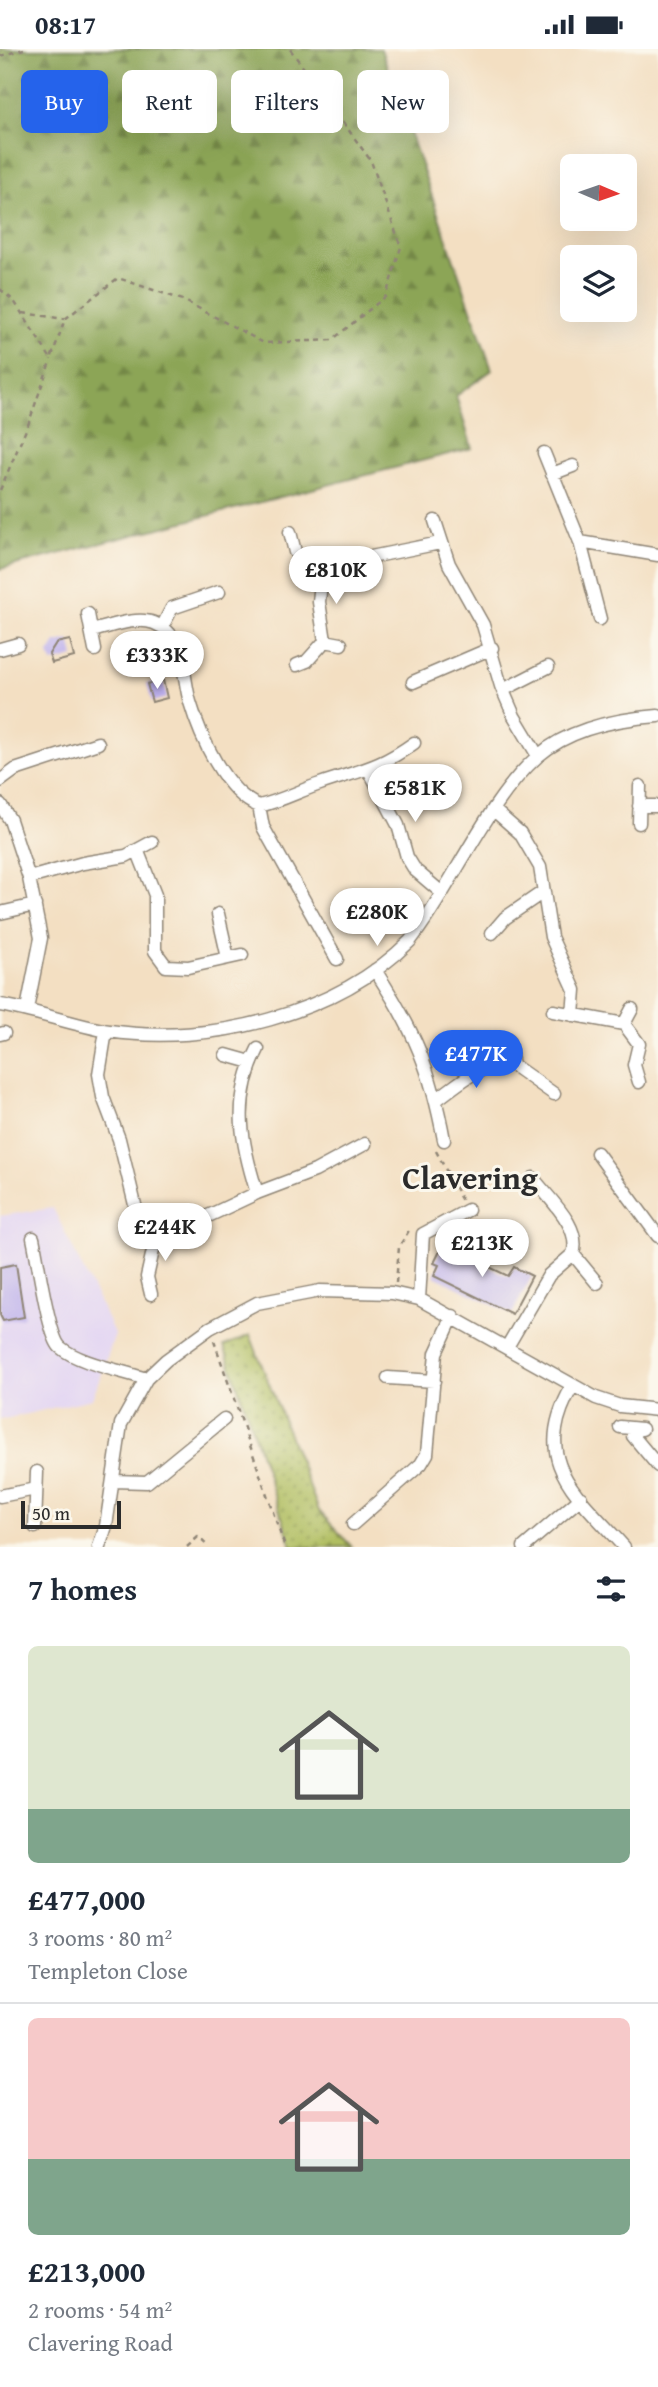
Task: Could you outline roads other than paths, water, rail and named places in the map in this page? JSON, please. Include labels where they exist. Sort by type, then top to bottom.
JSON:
[{"type":"street","points":[[544,453],[580,542],[600,619]]},
{"type":"street","points":[[552,474],[572,466]]},
{"type":"street","points":[[435,521],[440,543],[459,584],[483,625],[514,716],[538,756]]},
{"type":"street","points":[[290,532],[295,552],[304,564],[322,572],[371,557],[440,543]]},
{"type":"street","points":[[580,542],[658,555]]},
{"type":"street","points":[[322,572],[319,603],[325,641]]},
{"type":"street","points":[[162,627],[172,608],[219,592]]},
{"type":"street","points":[[88,614],[95,650]]},
{"type":"street","points":[[91,631],[130,622],[152,622],[169,632],[178,648],[197,724],[236,793],[259,806],[283,801],[321,783],[369,770],[414,743]]},
{"type":"street","points":[[325,641],[341,645]]},
{"type":"street","points":[[297,665],[307,661],[325,641]]},
{"type":"street","points":[[0,649],[18,644]]},
{"type":"street","points":[[413,682],[492,648]]},
{"type":"street","points":[[503,690],[548,667]]},
{"type":"street","points":[[0,1005],[27,1009],[106,1031],[170,1034],[245,1027],[327,996],[375,970],[410,940],[495,811],[538,756],[581,732],[605,724],[658,716]]},
{"type":"street","points":[[0,781],[15,770],[98,743]]},
{"type":"street","points":[[369,770],[398,825],[407,857],[415,870],[442,893]]},
{"type":"street","points":[[639,823],[640,786]]},
{"type":"street","points":[[0,804],[15,835],[29,879],[41,937],[27,1009]]},
{"type":"street","points":[[259,806],[263,827],[337,959]]},
{"type":"street","points":[[639,806],[658,806]]},
{"type":"street","points":[[495,811],[529,845],[540,867],[555,952],[575,991],[573,1015]]},
{"type":"street","points":[[29,879],[138,852],[152,842]]},
{"type":"street","points":[[138,852],[155,895],[154,940],[160,960],[166,966],[176,968],[235,957],[218,914]]},
{"type":"street","points":[[492,933],[505,918],[543,892]]},
{"type":"street","points":[[0,913],[35,905]]},
{"type":"street","points":[[375,970],[411,1027],[431,1078],[444,1140]]},
{"type":"street","points":[[624,1024],[632,1009]]},
{"type":"street","points":[[554,1011],[624,1024],[639,1044],[634,1065],[639,1082]]},
{"type":"street","points":[[106,1031],[99,1074],[103,1097],[119,1139],[137,1213],[143,1226],[157,1233],[172,1233],[257,1193],[315,1171],[365,1145]]},
{"type":"street","points":[[508,1040],[513,1065]]},
{"type":"street","points":[[257,1193],[243,1146],[241,1121],[251,1062],[258,1049]]},
{"type":"street","points":[[226,1055],[251,1062]]},
{"type":"street","points":[[436,1100],[470,1074],[500,1064],[513,1065],[554,1094]]},
{"type":"street","points":[[597,1153],[658,1236]]},
{"type":"street","points":[[507,1347],[549,1275],[573,1255],[577,1243],[573,1230],[533,1178]]},
{"type":"street","points":[[419,1299],[423,1234],[468,1210]]},
{"type":"street","points":[[151,1294],[146,1277],[157,1233]]},
{"type":"street","points":[[33,1238],[52,1333],[60,1346],[85,1360],[146,1380]]},
{"type":"street","points":[[573,1255],[597,1283]]},
{"type":"street","points":[[99,1547],[113,1481],[121,1424],[146,1380],[166,1360],[210,1328],[257,1303],[288,1295],[355,1291],[419,1299],[507,1347],[572,1387],[621,1406],[658,1410]]},
{"type":"street","points":[[353,1524],[422,1464],[427,1454],[436,1353],[453,1316]]},
{"type":"street","points":[[388,1378],[434,1381]]},
{"type":"street","points":[[572,1387],[555,1422],[554,1441],[560,1469],[581,1499],[624,1547]]},
{"type":"street","points":[[113,1481],[147,1482],[224,1419]]},
{"type":"street","points":[[632,1428],[633,1436],[658,1465]]},
{"type":"street","points":[[35,1527],[37,1472]]},
{"type":"street","points":[[0,1496],[36,1489]]},
{"type":"street","points":[[524,1547],[581,1499]]},
{"type":"district","name":"Clavering","points":[[470,1178]]}]
